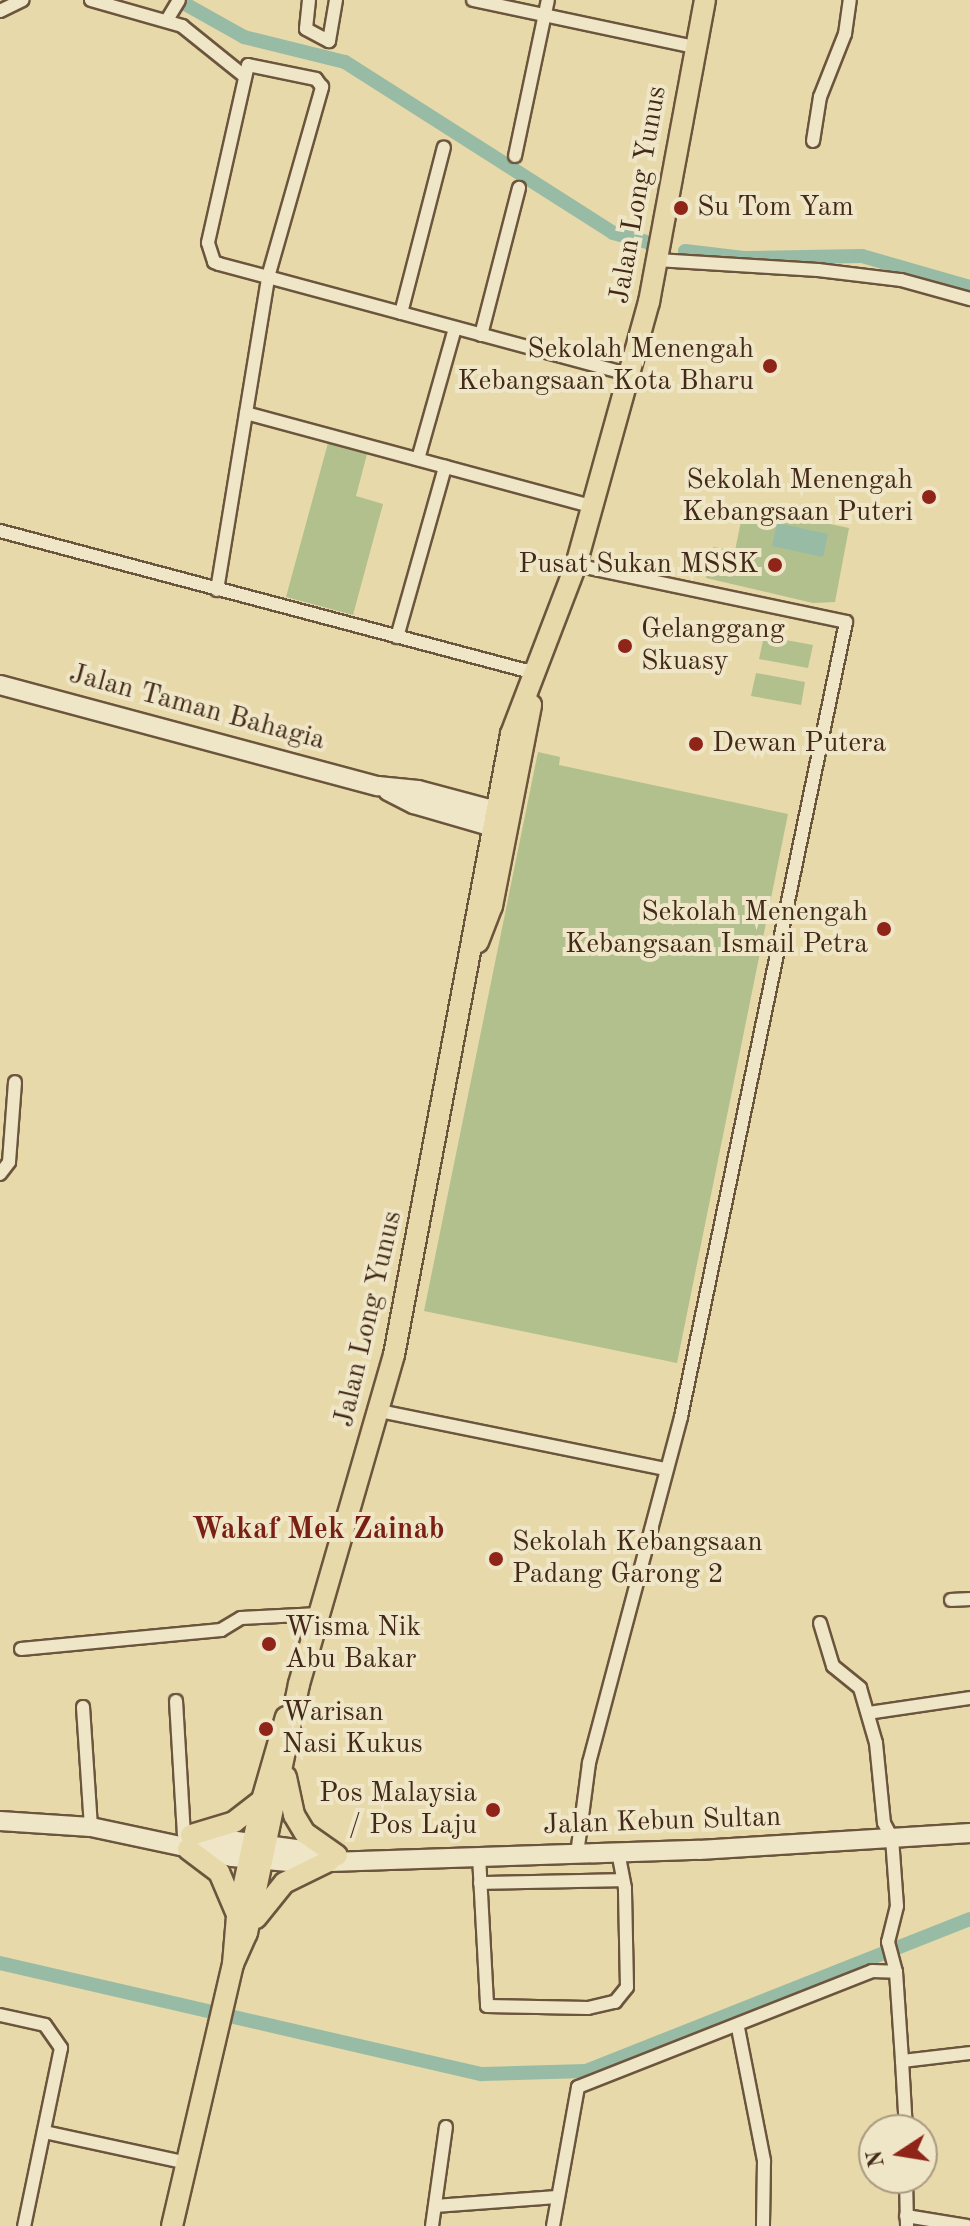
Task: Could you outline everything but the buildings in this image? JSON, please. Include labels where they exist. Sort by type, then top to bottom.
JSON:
[{"type":"main road","name":"Jalan Long Yunus","points":[[258,1851],[262,1800],[276,1742],[299,1684],[380,1411],[472,960],[475,905],[501,821],[535,673],[576,565],[630,375],[657,260],[705,0]]},
{"type":"main road","name":"Jalan Taman Bahagia","points":[[0,685],[378,786],[414,804],[501,821]]},
{"type":"main road","name":"Jalan Long Yunus","points":[[258,1851],[285,1769],[299,1684]]},
{"type":"main road","points":[[285,1769],[299,1824],[318,1845],[341,1858]]},
{"type":"main road","points":[[242,1924],[219,1872],[188,1840],[234,1822],[262,1800]]},
{"type":"main road","name":"Jalan Kebun Sultan","points":[[0,1821],[91,1827],[258,1851],[341,1858],[618,1853],[970,1833]]},
{"type":"main road","points":[[172,2226],[258,1851]]},
{"type":"main road","points":[[242,1924],[284,1883],[341,1858]]},
{"type":"street","points":[[0,11],[23,0]]},
{"type":"street","points":[[91,0],[167,20],[197,34],[243,75]]},
{"type":"street","points":[[167,20],[179,0]]},
{"type":"street","points":[[309,0],[306,29],[329,41],[336,0]]},
{"type":"street","points":[[473,0],[546,6],[695,47]]},
{"type":"street","points":[[813,141],[820,97],[845,34],[850,0]]},
{"type":"street","points":[[515,156],[546,6]]},
{"type":"street","points":[[217,590],[268,277],[322,87],[316,79],[255,63],[243,75],[208,249],[219,264],[268,277],[401,313],[455,328],[630,375]]},
{"type":"street","points":[[401,313],[444,147]]},
{"type":"street","points":[[481,335],[519,188]]},
{"type":"street","points":[[657,260],[832,271],[901,280],[970,299]]},
{"type":"street","points":[[418,459],[455,328]]},
{"type":"street","points":[[246,413],[594,507]]},
{"type":"street","points":[[397,637],[445,467]]},
{"type":"street","points":[[0,531],[535,673]]},
{"type":"street","points":[[576,565],[846,622],[666,1469],[589,1763],[577,1854]]},
{"type":"street","points":[[0,1174],[9,1162],[15,1082]]},
{"type":"street","points":[[380,1411],[666,1469]]},
{"type":"street","points":[[951,1600],[970,1599]]},
{"type":"street","points":[[21,1649],[221,1630],[241,1618],[319,1614]]},
{"type":"street","points":[[820,1623],[833,1666],[858,1685],[868,1713],[884,1823],[892,1838],[896,1912],[888,1942],[896,1967],[905,2114]]},
{"type":"street","points":[[868,1713],[970,1698]]},
{"type":"street","points":[[176,1701],[188,1840]]},
{"type":"street","points":[[83,1707],[91,1827]]},
{"type":"street","points":[[479,1856],[487,2006],[588,2008],[615,2002],[626,1993],[623,1880],[618,1853]]},
{"type":"street","points":[[480,1883],[623,1880]]},
{"type":"street","points":[[553,2226],[578,2087],[738,2028],[872,1971],[896,1967]]},
{"type":"street","points":[[0,2015],[45,2025],[60,2039],[61,2060],[24,2226]]},
{"type":"street","points":[[738,2028],[764,2161],[763,2226]]},
{"type":"street","points":[[902,2061],[970,2053]]},
{"type":"street","points":[[432,2226],[446,2127]]},
{"type":"street","points":[[44,2132],[187,2163]]},
{"type":"street","points":[[906,2194],[907,2221],[967,2226]]},
{"type":"street","points":[[435,2206],[557,2197]]},
{"type":"shaded area","points":[[328,443],[367,454],[356,496],[383,504],[353,615],[286,597]]},
{"type":"shaded area","name":"Pusat Sukan MSSK","points":[[744,506],[849,528],[835,602],[813,603],[706,578],[713,547],[735,551]]},
{"type":"shaded area","points":[[777,523],[828,534],[823,557],[772,546]]},
{"type":"shaded area","points":[[764,636],[813,645],[808,668],[759,659]]},
{"type":"shaded area","points":[[756,673],[805,682],[801,705],[751,696]]},
{"type":"shaded area","points":[[538,752],[560,757],[559,765],[788,814],[677,1363],[424,1311]]},
{"type":"waterway","points":[[178,0],[244,37],[345,62],[613,233],[647,242]]},
{"type":"waterway","points":[[685,251],[744,258],[862,256],[970,287]]},
{"type":"waterway","points":[[0,1963],[482,2074],[586,2071],[970,1919]]},
{"type":"place","name":"Su Tom Yam","points":[[681,208]]},
{"type":"place","name":"Sekolah Menengah Kebangsaan Kota Bharu","points":[[770,366]]},
{"type":"place","name":"Sekolah Menengah Kebangsaan Puteri","points":[[929,497]]},
{"type":"place","name":"Pusat Sukan MSSK","points":[[775,565]]},
{"type":"place","name":"Gelanggang Skuasy","points":[[625,646]]},
{"type":"place","name":"Dewan Putera","points":[[696,744]]},
{"type":"place","name":"Sekolah Menengah Kebangsaan Ismail Petra","points":[[884,929]]},
{"type":"place","name":"Sekolah Kebangsaan Padang Garong 2","points":[[496,1559]]},
{"type":"place","name":"Wisma Nik Abu Bakar","points":[[269,1644]]},
{"type":"place","name":"Warisan Nasi Kukus","points":[[266,1729]]},
{"type":"place","name":"Pos Malaysia / Pos Laju","points":[[493,1810]]},
{"type":"district","name":"Wakaf Mek Zainab","points":[[318,1530]]}]
